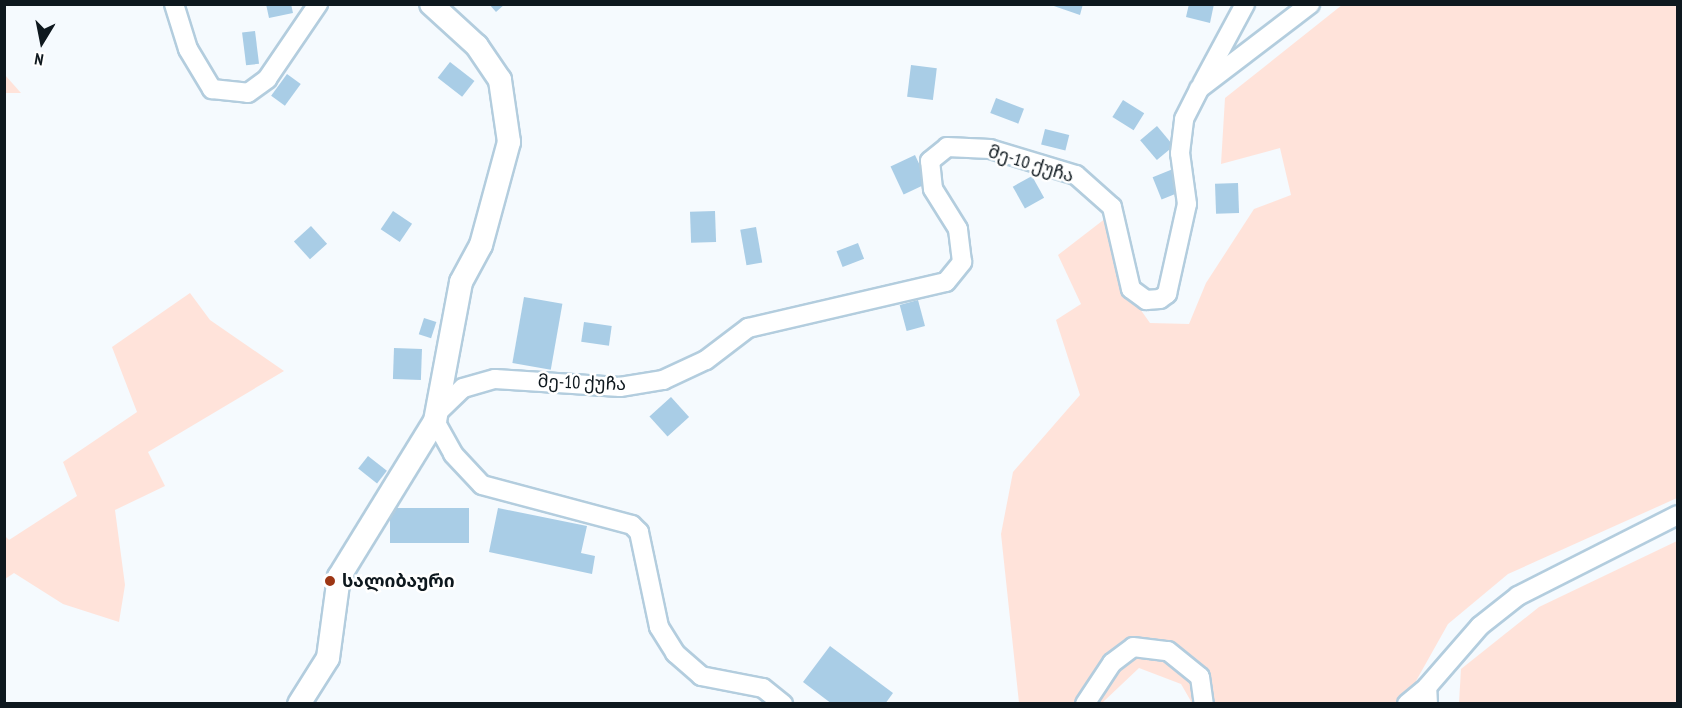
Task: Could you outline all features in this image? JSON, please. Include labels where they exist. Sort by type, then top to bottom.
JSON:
[{"type":"street","points":[[174,4],[188,49],[212,89],[248,93],[267,78],[318,4]]},
{"type":"street","points":[[299,704],[328,658],[339,577],[436,417],[461,282],[481,245],[509,142],[500,80],[477,46],[431,4]]},
{"type":"street","points":[[1199,89],[1245,4]]},
{"type":"street","name":"მე-10 ქუჩა","points":[[436,417],[463,388],[495,379],[620,387],[663,380],[706,360],[748,328],[946,282],[962,262],[960,240],[933,189],[930,161],[947,147],[990,149],[1076,175],[1112,207],[1131,289],[1146,300],[1160,299],[1167,294],[1187,204],[1180,153],[1184,119],[1199,89],[1310,4]]},
{"type":"street","points":[[436,417],[453,454],[483,485],[632,525],[639,531],[659,627],[675,653],[701,676],[763,688],[783,704]]},
{"type":"street","points":[[1407,704],[1427,695],[1480,626],[1518,596],[1677,515]]},
{"type":"street","points":[[1085,704],[1112,663],[1133,647],[1168,651],[1200,676],[1204,704]]},
{"type":"shaded area","points":[[1342,5],[1677,5],[1677,498],[1508,574],[1448,624],[1416,681],[1422,703],[1192,703],[1181,684],[1139,668],[1102,703],[1019,703],[1001,534],[1013,472],[1080,395],[1056,320],[1081,304],[1058,255],[1106,218],[1133,299],[1150,323],[1189,324],[1206,283],[1254,209],[1291,195],[1280,148],[1221,164],[1225,98]]},
{"type":"shaded area","points":[[5,75],[21,93],[5,93]]},
{"type":"shaded area","points":[[190,293],[210,320],[284,371],[148,452],[165,486],[115,510],[125,585],[119,622],[63,604],[14,573],[5,579],[5,536],[9,540],[77,496],[63,462],[137,412],[112,347]]},
{"type":"shaded area","points":[[1677,541],[1677,703],[1459,703],[1461,669],[1539,607]]},
{"type":"building","points":[[266,4],[291,4],[293,13],[269,18]]},
{"type":"building","points":[[489,4],[505,4],[496,12]]},
{"type":"building","points":[[1048,4],[1083,4],[1080,15]]},
{"type":"building","points":[[1189,4],[1214,4],[1210,23],[1186,17]]},
{"type":"building","points":[[255,31],[259,64],[246,65],[242,33]]},
{"type":"building","points":[[450,62],[474,81],[462,97],[438,78]]},
{"type":"building","points":[[911,65],[937,68],[933,100],[907,97]]},
{"type":"building","points":[[287,74],[301,84],[285,106],[271,96]]},
{"type":"building","points":[[996,98],[1024,109],[1018,124],[990,113]]},
{"type":"building","points":[[1123,100],[1144,113],[1134,130],[1112,117]]},
{"type":"building","points":[[1157,126],[1174,146],[1157,160],[1140,140]]},
{"type":"building","points":[[1045,129],[1069,135],[1065,151],[1041,145]]},
{"type":"building","points":[[915,155],[928,183],[904,195],[891,166]]},
{"type":"building","points":[[1173,169],[1182,191],[1162,199],[1153,177]]},
{"type":"building","points":[[1032,176],[1044,198],[1025,209],[1013,187]]},
{"type":"building","points":[[1238,183],[1239,213],[1216,214],[1215,184]]},
{"type":"building","points":[[393,211],[412,224],[400,242],[381,229]]},
{"type":"building","points":[[715,211],[716,242],[691,243],[690,212]]},
{"type":"building","points":[[311,226],[327,244],[310,259],[294,241]]},
{"type":"building","points":[[756,227],[762,262],[746,265],[740,230]]},
{"type":"building","points":[[858,243],[864,259],[843,267],[837,251]]},
{"type":"building","points":[[524,297],[562,304],[551,370],[512,363]]},
{"type":"building","points":[[918,300],[925,326],[907,331],[900,305]]},
{"type":"building","points":[[424,318],[436,322],[431,338],[419,334]]},
{"type":"building","points":[[584,322],[612,326],[609,346],[581,342]]},
{"type":"building","points":[[394,348],[422,349],[421,380],[393,379]]},
{"type":"building","points":[[671,397],[689,417],[668,436],[649,416]]},
{"type":"building","points":[[368,456],[387,471],[377,483],[358,469]]},
{"type":"building","points":[[390,508],[469,508],[469,543],[390,543]]},
{"type":"building","points":[[498,508],[587,526],[581,553],[595,556],[592,574],[489,552]]},
{"type":"building","points":[[830,646],[893,693],[885,704],[832,704],[803,682]]},
{"type":"place","name":"სალიბაური","points":[[330,581]]}]
